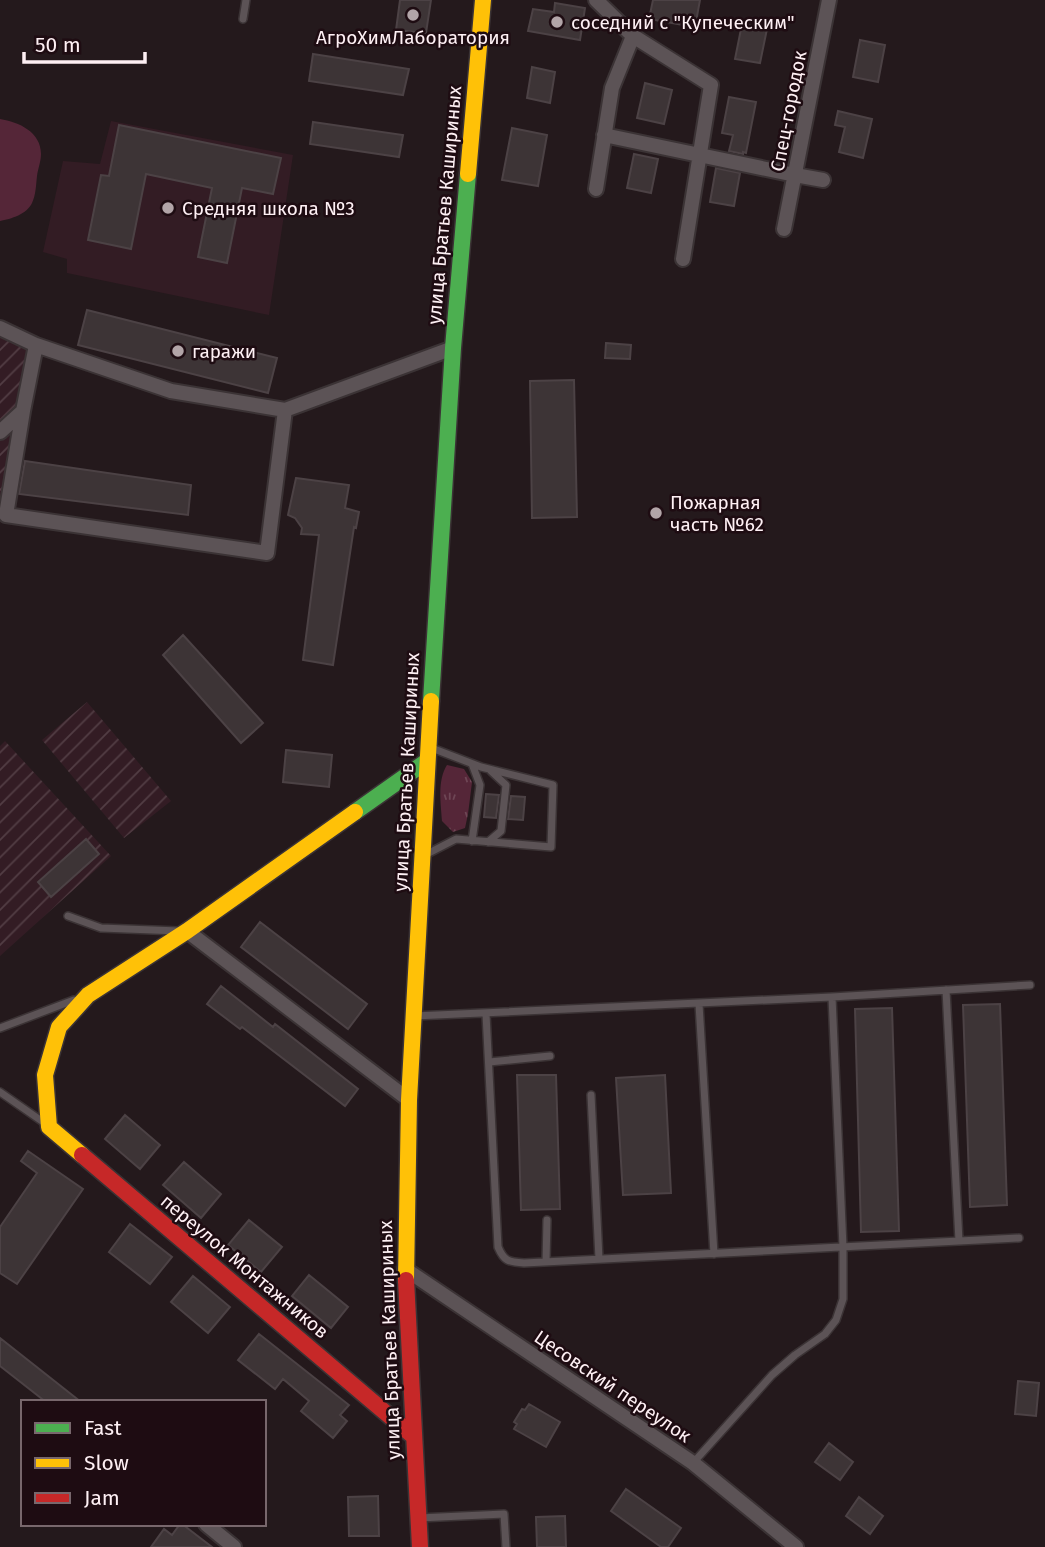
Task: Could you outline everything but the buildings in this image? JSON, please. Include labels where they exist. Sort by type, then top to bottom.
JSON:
[{"type":"main road","name":"улица Братьев Кашириных","points":[[420,1547],[405,1269],[409,1100],[427,754],[453,348],[483,0]]},
{"type":"main road","points":[[49,1127],[45,1075],[60,1027],[88,995],[187,932],[427,754]]},
{"type":"main road","name":"переулок Монтажников","points":[[49,1127],[413,1436]]},
{"type":"street","points":[[596,0],[633,36],[711,86],[683,259]]},
{"type":"street","name":"Спец-городок","points":[[784,229],[829,0]]},
{"type":"street","points":[[596,189],[612,88],[633,36]]},
{"type":"street","points":[[604,135],[823,180]]},
{"type":"street","points":[[0,328],[36,345],[171,391],[285,410],[453,348]]},
{"type":"street","points":[[36,345],[6,515],[267,553],[285,410]]},
{"type":"street","points":[[0,432],[23,411]]},
{"type":"street","points":[[187,932],[409,1100]]},
{"type":"street","name":"Цесовский переулок","points":[[405,1269],[693,1463],[793,1546]]},
{"type":"street","points":[[208,1526],[234,1547]]},
{"type":"lane","points":[[243,19],[246,0]]},
{"type":"lane","points":[[422,857],[456,839],[551,847],[553,785],[427,754]]},
{"type":"lane","points":[[471,841],[480,785],[472,764]]},
{"type":"lane","points":[[488,842],[500,831],[506,785],[489,769]]},
{"type":"lane","points":[[68,916],[101,928],[187,932]]},
{"type":"lane","points":[[413,1016],[699,1004],[1030,985]]},
{"type":"lane","points":[[946,990],[959,1241]]},
{"type":"lane","points":[[0,1028],[88,995]]},
{"type":"lane","points":[[693,1463],[772,1375],[825,1334],[836,1320],[843,1299],[832,997]]},
{"type":"lane","points":[[699,1004],[714,1254]]},
{"type":"lane","points":[[486,1014],[498,1247],[502,1257],[510,1262],[1019,1238]]},
{"type":"lane","points":[[489,1062],[550,1056]]},
{"type":"lane","points":[[0,1092],[49,1127]]},
{"type":"lane","points":[[591,1095],[599,1259]]},
{"type":"lane","points":[[546,1262],[547,1220]]},
{"type":"lane","points":[[418,1518],[504,1514],[506,1547]]},
{"type":"shaded area","name":"Средняя школа №3","points":[[111,121],[293,155],[269,315],[67,273],[67,259],[43,252],[63,161],[100,164]]},
{"type":"shaded area","points":[[0,337],[27,349],[0,524]]},
{"type":"shaded area","points":[[87,702],[171,801],[124,838],[42,740]]},
{"type":"shaded area","points":[[5,741],[111,856],[0,956],[0,746]]},
{"type":"green space","points":[[0,119],[28,129],[37,140],[41,154],[30,207],[23,213],[0,221]]},
{"type":"green space","points":[[447,765],[464,769],[472,782],[465,828],[453,832],[442,821],[441,785]]},
{"type":"traffic: fast","points":[[431,701],[453,348],[468,174]]},
{"type":"traffic: fast","points":[[355,812],[427,761]]},
{"type":"traffic: slow","points":[[468,174],[483,0]]},
{"type":"traffic: slow","points":[[406,1280],[409,1100],[431,701]]},
{"type":"traffic: slow","points":[[82,1155],[49,1127],[45,1075],[59,1027],[88,995],[187,931],[355,812]]},
{"type":"traffic: jam","points":[[82,1155],[413,1436]]},
{"type":"traffic: jam","points":[[406,1280],[420,1547]]},
{"type":"place","name":"АгроХимЛаборатория","points":[[413,15]]},
{"type":"place","name":"соседний с \"Купеческим\"","points":[[557,22]]},
{"type":"place","name":"Средняя школа №3","points":[[168,208]]},
{"type":"place","name":"гаражи","points":[[178,351]]},
{"type":"place","name":"Пожарная часть №62","points":[[656,513]]}]
